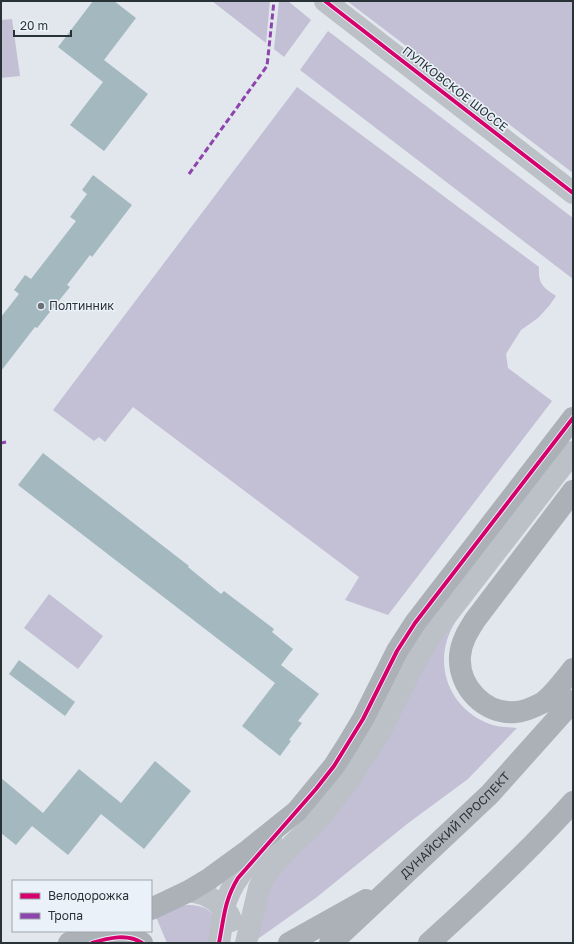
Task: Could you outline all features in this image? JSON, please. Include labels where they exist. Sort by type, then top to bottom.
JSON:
[{"type":"main road","points":[[152,910],[209,879],[246,852],[297,811],[330,772],[348,744],[363,719],[397,651],[415,622],[573,418]]},
{"type":"main road","points":[[573,491],[466,633],[460,656],[463,678],[467,687],[474,696],[492,707],[500,710],[515,712],[525,710],[543,702],[573,670]]},
{"type":"main road","name":"ДУНАЙСКИЙ ПРОСПЕКТ","points":[[330,943],[490,794],[573,701]]},
{"type":"main road","points":[[429,943],[486,891],[545,833],[573,802]]},
{"type":"main road","points":[[289,943],[395,884]]},
{"type":"main road","points":[[69,943],[96,932]]},
{"type":"main road","points":[[92,943],[120,938],[136,939],[142,943]]},
{"type":"street","name":"ПУЛКОВСКОЕ ШОССЕ","points":[[325,1],[573,193]]},
{"type":"street","points":[[246,943],[259,888],[265,876],[273,865],[317,821],[350,779],[379,733],[415,662],[429,638],[573,452]]},
{"type":"street","points":[[219,943],[224,909],[231,890],[238,878],[297,811]]},
{"type":"street","points":[[189,891],[204,894],[231,916],[235,943]]},
{"type":"shaded area","points":[[212,1],[270,1],[266,43]]},
{"type":"shaded area","points":[[279,1],[288,1],[311,20],[284,57],[274,49]]},
{"type":"shaded area","points":[[347,1],[573,1],[573,173]]},
{"type":"shaded area","points":[[12,19],[20,76],[1,78],[1,20]]},
{"type":"shaded area","points":[[328,31],[573,218],[573,279],[300,70]]},
{"type":"shaded area","points":[[297,87],[539,267],[540,281],[547,290],[556,296],[538,318],[521,330],[506,354],[508,368],[552,401],[388,615],[345,600],[359,577],[133,407],[105,442],[99,437],[94,441],[53,410]]},
{"type":"shaded area","points":[[49,594],[103,636],[78,669],[24,628]]},
{"type":"shaded area","points":[[456,621],[449,635],[445,650],[444,665],[452,693],[461,705],[473,715],[487,723],[517,728],[468,779],[407,824],[317,897],[255,941],[264,891],[432,649]]},
{"type":"shaded area","points":[[186,905],[200,906],[212,913],[212,943],[167,943],[156,917],[175,907]]},
{"type":"building","points":[[93,1],[114,1],[136,18],[104,60],[148,94],[104,151],[70,125],[103,82],[58,47]]},
{"type":"building","points":[[93,175],[132,205],[92,257],[90,255],[67,285],[70,287],[37,328],[35,327],[1,371],[1,317],[19,294],[14,290],[25,275],[31,279],[76,221],[70,217],[87,194],[82,190]]},
{"type":"building","points":[[43,453],[189,566],[188,567],[221,594],[224,591],[274,629],[272,632],[293,649],[281,665],[319,694],[298,721],[302,723],[289,740],[291,741],[280,756],[242,726],[275,683],[18,485]]},
{"type":"building","points":[[19,660],[75,702],[65,716],[9,674]]},
{"type":"building","points":[[155,761],[191,791],[144,849],[101,814],[68,855],[32,826],[16,845],[1,833],[1,778],[43,813],[79,769],[121,803]]},
{"type":"marked path","points":[[189,174],[267,66],[274,1]]},
{"type":"marked path","points":[[1,443],[6,442]]},
{"type":"cycle path","points":[[325,1],[573,193]]},
{"type":"cycle path","points":[[219,943],[227,902],[233,886],[238,878],[316,789],[334,766],[363,719],[397,651],[415,623],[573,418]]},
{"type":"cycle path","points":[[92,943],[118,937],[131,938],[142,943]]},
{"type":"place","name":"Полтинник","points":[[41,306]]}]
